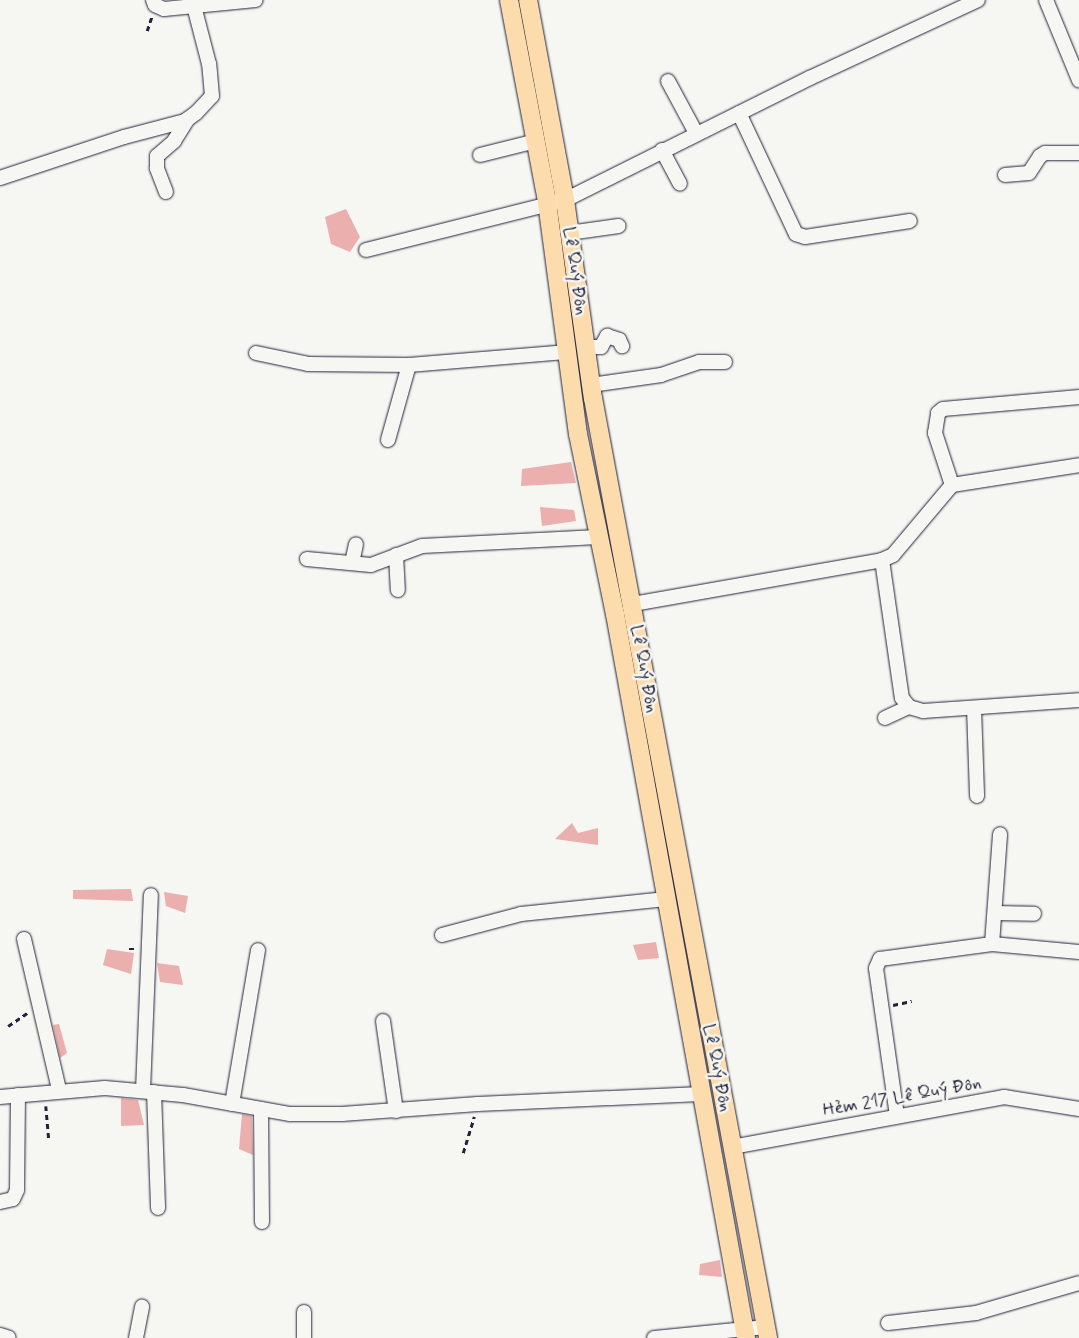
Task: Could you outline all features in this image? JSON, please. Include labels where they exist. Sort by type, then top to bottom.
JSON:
[{"type":"main road","name":"Lê Quý Đôn","points":[[510,0],[547,202],[578,434],[598,537],[616,614],[642,772],[745,1335]]},
{"type":"main road","name":"Lê Quý Đôn","points":[[528,0],[565,200],[591,385],[767,1332]]},
{"type":"main road","points":[[642,772],[661,768]]},
{"type":"street","points":[[153,0],[155,5],[164,9],[256,0]]},
{"type":"street","points":[[366,250],[547,202],[565,200],[696,133],[978,0]]},
{"type":"street","points":[[1046,0],[1079,80]]},
{"type":"street","points":[[166,192],[157,168],[157,156],[174,141],[188,119],[212,96],[208,64],[194,6]]},
{"type":"street","points":[[668,81],[696,133]]},
{"type":"street","points":[[739,113],[796,234],[805,237],[910,221]]},
{"type":"street","points":[[0,178],[188,119]]},
{"type":"street","points":[[480,155],[536,141]]},
{"type":"street","points":[[662,150],[680,184]]},
{"type":"street","points":[[1005,176],[1029,173],[1040,156],[1045,153],[1079,153]]},
{"type":"street","points":[[569,233],[619,226]]},
{"type":"street","points":[[586,347],[600,347],[607,336],[619,340],[622,346]]},
{"type":"street","points":[[256,352],[308,364],[409,365],[568,352]]},
{"type":"street","points":[[591,385],[661,374],[699,362],[726,362]]},
{"type":"street","points":[[388,440],[409,365]]},
{"type":"street","points":[[952,485],[935,434],[938,413],[943,409],[1079,397]]},
{"type":"street","points":[[633,604],[882,560],[893,555],[952,485],[1079,465]]},
{"type":"street","points":[[307,559],[371,565],[422,546],[598,537]]},
{"type":"street","points":[[352,563],[356,544]]},
{"type":"street","points":[[396,555],[398,590]]},
{"type":"street","points":[[882,560],[902,698],[909,707],[923,711],[1079,700]]},
{"type":"street","points":[[885,718],[909,707]]},
{"type":"street","points":[[974,708],[977,796]]},
{"type":"street","points":[[992,944],[1000,834]]},
{"type":"street","points":[[151,895],[149,1091],[158,1208]]},
{"type":"street","points":[[442,935],[521,914],[666,899]]},
{"type":"street","points":[[994,913],[1034,914]]},
{"type":"street","points":[[24,939],[41,1012],[52,1091]]},
{"type":"street","points":[[897,1116],[876,968],[880,959],[992,944],[1079,952]]},
{"type":"street","points":[[232,1104],[258,950]]},
{"type":"street","points":[[383,1021],[396,1111]]},
{"type":"street","points":[[0,1098],[52,1091],[105,1088],[149,1091],[290,1114],[396,1111],[478,1104],[701,1094]]},
{"type":"street","points":[[0,1202],[14,1200],[17,1190],[18,1095]]},
{"type":"street","name":"Hẻm 217 Lê Quý Đôn","points":[[732,1147],[1004,1097],[1079,1109]]},
{"type":"street","points":[[261,1109],[262,1222]]},
{"type":"street","points":[[888,1323],[976,1313],[1079,1282]]},
{"type":"street","points":[[136,1338],[142,1308]]},
{"type":"street","points":[[304,1312],[304,1338]]},
{"type":"street","points":[[654,1338],[745,1335],[767,1332]]},
{"type":"street","points":[[0,1335],[9,1338]]},
{"type":"path","points":[[882,1007],[912,1002]]},
{"type":"path","points":[[8,1026],[28,1012],[41,1012]]},
{"type":"path","points":[[49,1138],[52,1091]]},
{"type":"path","points":[[463,1153],[478,1104]]},
{"type":"building","points":[[346,209],[360,237],[350,252],[331,244],[325,217]]},
{"type":"building","points":[[571,462],[576,483],[521,486],[522,469]]},
{"type":"building","points":[[540,507],[574,510],[576,521],[542,526]]},
{"type":"building","points":[[572,823],[578,833],[598,828],[598,845],[555,839]]},
{"type":"building","points":[[131,889],[133,901],[73,899],[73,890]]},
{"type":"building","points":[[164,892],[188,896],[185,913],[166,906]]},
{"type":"building","points":[[656,942],[659,958],[638,960],[633,945]]},
{"type":"building","points":[[107,949],[134,953],[131,974],[103,965]]},
{"type":"building","points":[[157,963],[179,966],[183,985],[160,982]]},
{"type":"building","points":[[59,1024],[67,1053],[60,1058],[53,1025]]},
{"type":"building","points":[[121,1098],[138,1100],[144,1125],[121,1126]]},
{"type":"building","points":[[242,1114],[252,1116],[253,1155],[239,1149]]},
{"type":"building","points":[[720,1260],[722,1277],[699,1275],[700,1264]]}]
